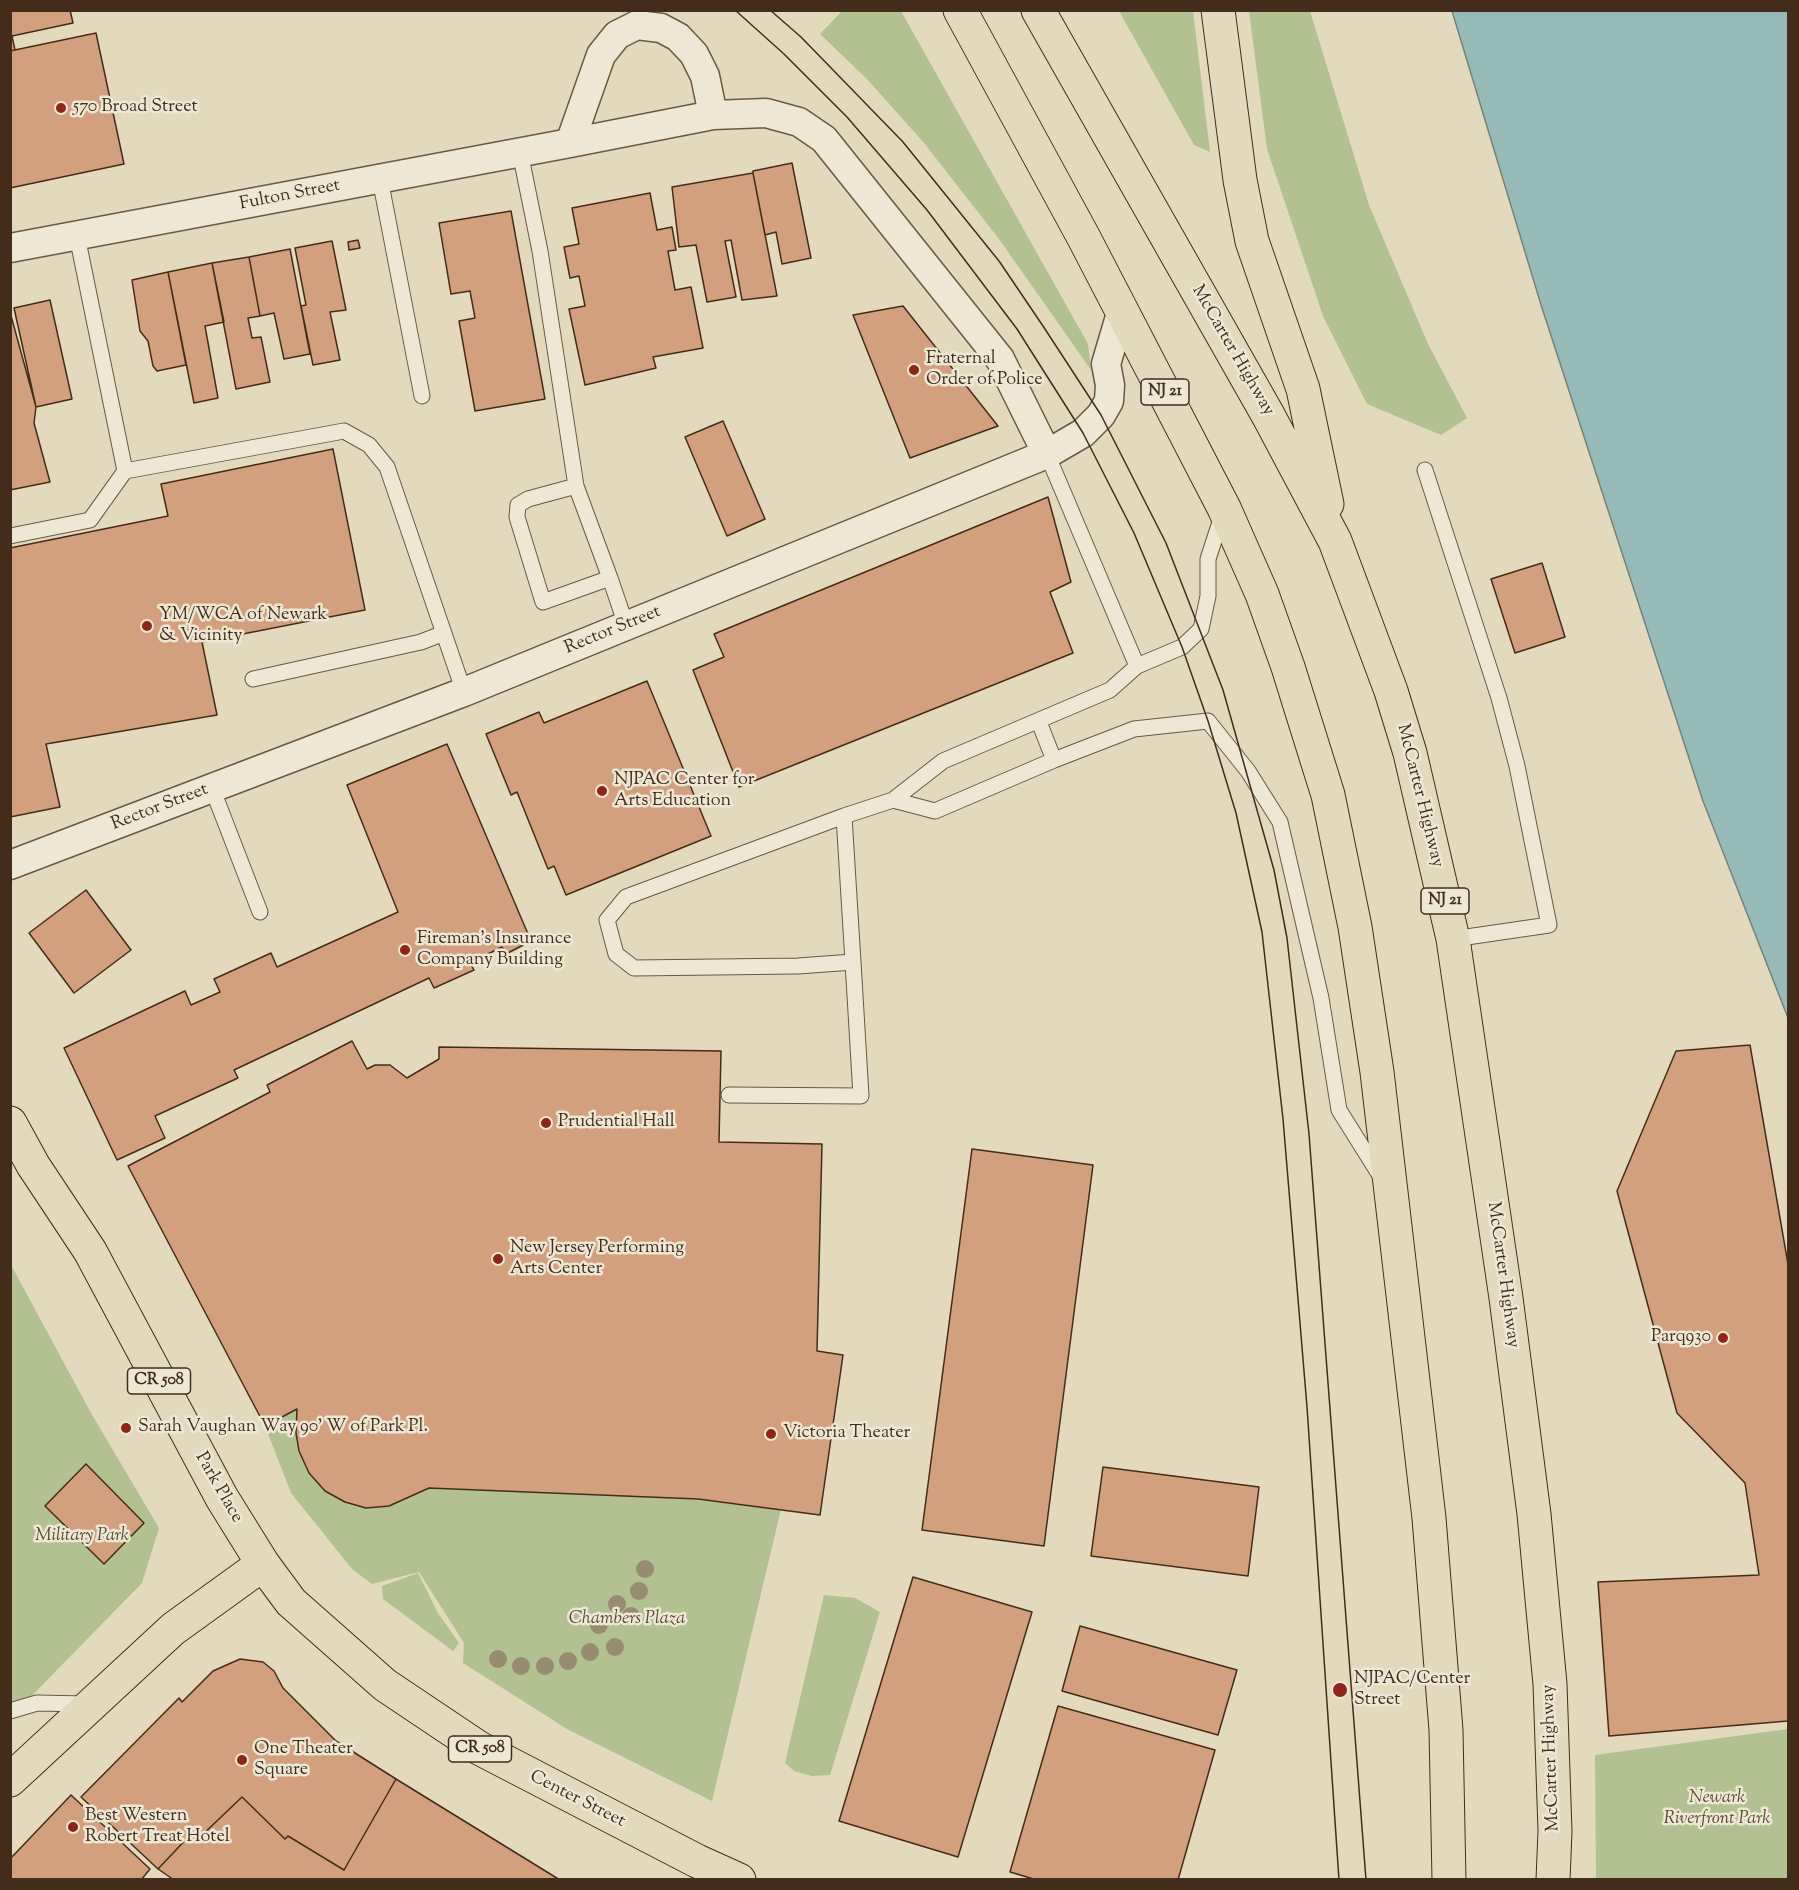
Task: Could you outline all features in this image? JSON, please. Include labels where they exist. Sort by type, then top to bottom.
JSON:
[{"type":"main road","name":"NJ 21","points":[[960,10],[1122,310],[1224,508],[1273,626],[1328,795],[1355,927],[1391,1194],[1434,1582],[1446,1730],[1449,1880]]},
{"type":"main road","name":"McCarter Highway","points":[[1038,10],[1268,415],[1335,541],[1398,712],[1425,812],[1453,939],[1506,1298],[1534,1514],[1550,1684],[1555,1831],[1553,1880]]},
{"type":"main road","points":[[1218,10],[1240,180],[1252,241],[1303,389],[1335,541]]},
{"type":"main road","name":"Park Place","points":[[10,1123],[33,1165],[90,1251],[222,1498],[263,1564]]},
{"type":"main road","points":[[10,1780],[89,1704],[173,1629],[263,1564]]},
{"type":"main road","name":"Center Street","points":[[263,1564],[291,1602],[319,1628],[385,1685],[426,1714],[530,1776],[739,1880]]},
{"type":"street","points":[[570,143],[601,55],[617,35],[637,26],[661,28],[678,37],[694,54],[705,76],[713,115]]},
{"type":"street","name":"Fulton Street","points":[[10,248],[713,115],[766,113],[799,122],[824,139],[1000,359],[1047,454]]},
{"type":"street","name":"Rector Street","points":[[10,865],[464,692],[1047,454],[1083,433],[1101,415],[1109,401],[1110,385],[1106,364],[1122,310]]},
{"type":"lane","points":[[520,152],[540,251],[576,486],[626,625]]},
{"type":"lane","points":[[380,179],[423,396]]},
{"type":"lane","points":[[76,236],[125,471]]},
{"type":"lane","points":[[10,536],[90,520],[125,471],[344,431],[369,445],[387,467],[464,692]]},
{"type":"lane","points":[[1047,454],[1137,666]]},
{"type":"lane","points":[[1425,470],[1499,698],[1517,766],[1549,924],[1453,939]]},
{"type":"lane","points":[[576,486],[528,499],[521,502],[517,509],[517,517],[543,602],[610,578]]},
{"type":"lane","points":[[853,962],[798,966],[634,968],[616,954],[607,920],[626,897],[893,800],[944,761],[1110,690],[1137,666],[1182,647],[1201,629],[1208,596],[1208,559],[1224,508]]},
{"type":"lane","points":[[254,679],[421,642],[444,633]]},
{"type":"lane","points":[[893,800],[935,811],[1053,760],[1134,729],[1208,721],[1248,771],[1280,822],[1321,998],[1339,1110],[1391,1194]]},
{"type":"lane","points":[[1039,722],[1053,760]]},
{"type":"lane","points":[[212,788],[260,912]]},
{"type":"lane","points":[[729,1095],[861,1096],[844,816]]},
{"type":"lane","points":[[10,1711],[37,1703],[89,1704]]},
{"type":"green space","points":[[843,10],[901,11],[1088,344],[1091,370],[999,239],[924,143],[867,79],[820,34]]},
{"type":"green space","points":[[1119,11],[1193,11],[1210,152],[1194,145]]},
{"type":"green space","points":[[1249,11],[1310,11],[1369,205],[1428,344],[1467,418],[1441,435],[1367,404],[1323,316],[1267,149]]},
{"type":"green space","name":"Military Park","points":[[10,1263],[91,1413],[159,1528],[142,1583],[11,1717]]},
{"type":"green space","name":"Chambers Plaza","points":[[297,1409],[296,1433],[299,1451],[309,1473],[325,1491],[345,1502],[366,1508],[389,1506],[429,1488],[698,1499],[781,1509],[712,1801],[567,1729],[463,1663],[464,1643],[419,1572],[372,1584],[352,1569],[291,1493],[265,1426]]},
{"type":"green space","points":[[418,1573],[438,1613],[459,1643],[453,1651],[383,1599],[382,1586]]},
{"type":"green space","points":[[824,1595],[855,1598],[880,1612],[830,1775],[812,1776],[794,1771],[785,1763]]},
{"type":"green space","name":"Newark Riverfront Park","points":[[1788,1729],[1788,1879],[1596,1879],[1595,1755]]},
{"type":"water","points":[[1452,11],[1788,11],[1788,1018],[1703,801],[1542,308]]},
{"type":"building","points":[[10,10],[70,10],[73,23],[12,36],[15,50],[10,51]]},
{"type":"building","name":"570 Broad Street","points":[[96,33],[124,164],[10,188],[10,51]]},
{"type":"building","points":[[792,163],[811,258],[782,264],[776,232],[765,235],[753,171]]},
{"type":"building","points":[[753,173],[777,296],[742,300],[731,240],[725,241],[736,297],[707,302],[696,245],[679,247],[672,187]]},
{"type":"building","points":[[650,193],[657,230],[672,227],[676,250],[668,251],[675,290],[691,287],[703,348],[653,357],[656,368],[585,385],[569,309],[585,306],[579,276],[570,278],[564,247],[579,244],[572,208]]},
{"type":"building","points":[[511,211],[545,399],[475,411],[459,321],[475,318],[470,291],[451,294],[439,223]]},
{"type":"building","points":[[358,240],[360,248],[349,250],[348,242]]},
{"type":"building","points":[[332,241],[346,310],[330,312],[340,360],[313,365],[301,306],[306,305],[295,248]]},
{"type":"building","points":[[290,249],[310,354],[284,359],[274,313],[260,316],[249,257]]},
{"type":"building","points":[[249,257],[260,316],[248,318],[252,338],[261,337],[270,382],[236,389],[212,263]]},
{"type":"building","points":[[212,263],[224,322],[205,326],[218,398],[194,403],[168,272]]},
{"type":"building","points":[[168,272],[186,365],[157,371],[153,366],[148,341],[140,331],[132,280]]},
{"type":"building","points":[[50,300],[72,399],[36,407],[14,308]]},
{"type":"building","name":"Fraternal Order of Police","points":[[903,306],[998,426],[910,458],[853,315]]},
{"type":"building","points":[[10,312],[36,407],[34,423],[50,482],[10,490]]},
{"type":"building","points":[[723,421],[765,519],[727,536],[685,437]]},
{"type":"building","name":"YM/WCA of Newark & Vicinity","points":[[333,449],[365,610],[202,642],[217,715],[46,744],[60,807],[10,817],[10,548],[168,516],[161,484]]},
{"type":"building","points":[[1048,497],[1071,582],[1050,592],[1073,653],[739,787],[693,670],[724,657],[714,634]]},
{"type":"building","points":[[1542,563],[1565,637],[1515,653],[1491,579]]},
{"type":"building","points":[[647,681],[711,836],[566,895],[554,866],[548,869],[517,792],[511,795],[486,734],[539,712],[544,723]]},
{"type":"building","name":"Fireman's Insurance Company Building","points":[[447,744],[531,941],[506,954],[502,947],[470,963],[474,970],[434,988],[429,978],[234,1070],[238,1078],[155,1116],[165,1138],[117,1160],[64,1048],[185,991],[191,1005],[220,992],[214,979],[271,953],[277,967],[398,912],[347,785]]},
{"type":"building","points":[[86,890],[131,950],[74,993],[29,933]]},
{"type":"building","name":"New Jersey Performing Arts Center","points":[[352,1041],[367,1069],[375,1065],[390,1065],[407,1078],[439,1059],[439,1047],[721,1051],[719,1142],[822,1144],[817,1351],[843,1355],[820,1515],[698,1499],[429,1488],[389,1506],[366,1508],[345,1502],[325,1491],[309,1473],[299,1451],[296,1433],[297,1409],[265,1426],[128,1166],[270,1092],[267,1085]]},
{"type":"building","name":"Parq930","points":[[1750,1045],[1788,1264],[1788,1721],[1609,1736],[1598,1582],[1759,1575],[1745,1483],[1677,1413],[1617,1191],[1676,1051]]},
{"type":"building","points":[[972,1149],[1093,1165],[1044,1546],[922,1530]]},
{"type":"building","points":[[86,1464],[144,1523],[104,1564],[45,1506]]},
{"type":"building","points":[[1103,1467],[1259,1487],[1248,1576],[1091,1556]]},
{"type":"building","points":[[913,1577],[1032,1612],[958,1857],[839,1821]]},
{"type":"building","points":[[1080,1626],[1237,1670],[1218,1735],[1062,1691]]},
{"type":"building","name":"One Theater Square","points":[[240,1659],[263,1662],[274,1671],[283,1688],[336,1741],[396,1779],[344,1870],[288,1836],[285,1839],[242,1797],[198,1839],[192,1833],[158,1869],[81,1797],[179,1698],[182,1702],[213,1671]]},
{"type":"building","points":[[1058,1706],[1215,1750],[1178,1880],[1037,1880],[1010,1872]]},
{"type":"building","points":[[396,1779],[560,1880],[174,1880],[158,1869],[192,1833],[198,1839],[242,1797],[285,1839],[288,1836],[344,1870]]},
{"type":"building","name":"Best Western Robert Treat Hotel","points":[[71,1795],[150,1869],[141,1880],[10,1880],[10,1859]]},
{"type":"tram line","points":[[735,10],[784,54],[847,117],[927,210],[1017,329],[1083,433],[1134,533],[1182,647],[1208,721],[1236,813],[1262,932],[1283,1119],[1307,1407],[1339,1880]]},
{"type":"tram line","points":[[770,10],[801,37],[903,142],[999,261],[1043,326],[1101,415],[1166,543],[1223,690],[1274,870],[1287,938],[1309,1134],[1366,1880]]},
{"type":"place","name":"570 Broad Street","points":[[61,108]]},
{"type":"place","name":"Fraternal Order of Police","points":[[914,370]]},
{"type":"place","name":"YM/WCA of Newark & Vicinity","points":[[147,626]]},
{"type":"place","name":"NJPAC Center for Arts Education","points":[[602,791]]},
{"type":"place","name":"Fireman's Insurance Company Building","points":[[405,950]]},
{"type":"place","name":"Prudential Hall","points":[[546,1123]]},
{"type":"place","name":"New Jersey Performing Arts Center","points":[[498,1259]]},
{"type":"place","name":"Parq930","points":[[1723,1338]]},
{"type":"place","name":"Sarah Vaughan Way 90' W of Park Pl.","points":[[126,1428]]},
{"type":"place","name":"Victoria Theater","points":[[771,1434]]},
{"type":"place","name":"NJPAC/Center Street","points":[[1340,1690]]},
{"type":"place","name":"One Theater Square","points":[[242,1760]]},
{"type":"place","name":"Best Western Robert Treat Hotel","points":[[73,1827]]}]
